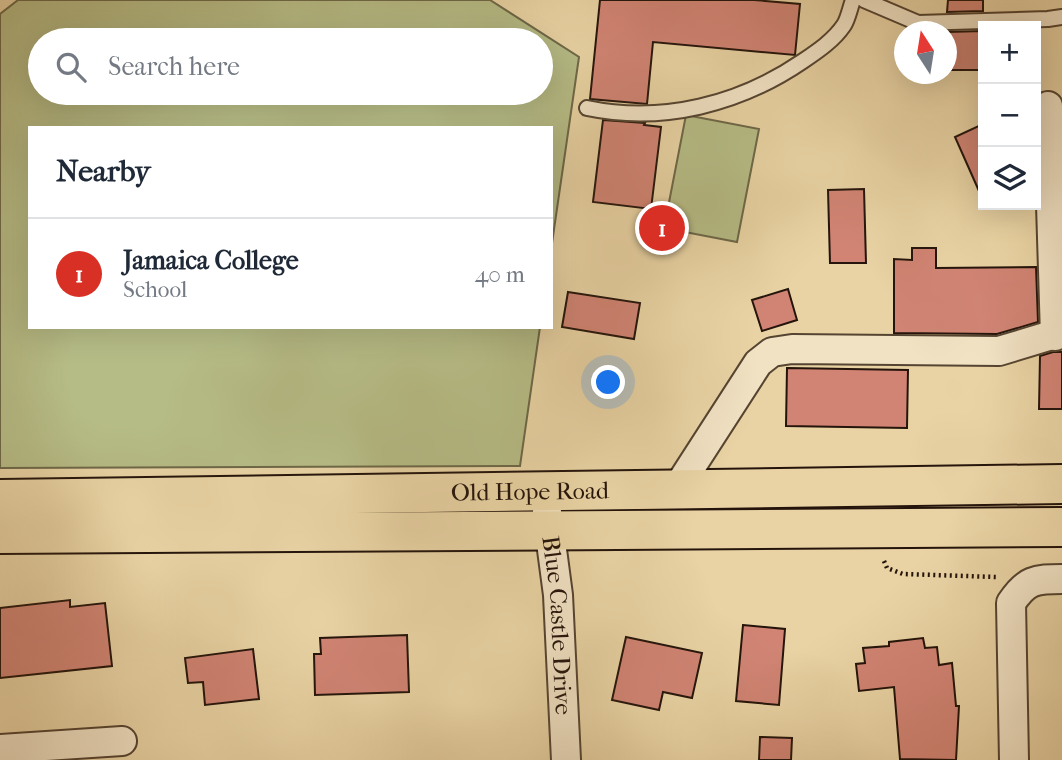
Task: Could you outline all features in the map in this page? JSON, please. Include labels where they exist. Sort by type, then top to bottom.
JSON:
[{"type":"main road","name":"Old Hope Road","points":[[0,499],[1062,484]]},
{"type":"main road","name":"Old Hope Road","points":[[0,534],[1062,527]]},
{"type":"street","points":[[676,490],[758,363],[772,352],[792,349],[999,351],[1058,334],[1048,106]]},
{"type":"street","name":"Blue Castle Drive","points":[[546,492],[558,595],[566,760]]},
{"type":"street","points":[[1014,760],[1011,603],[1042,582]]},
{"type":"street","points":[[0,748],[122,741]]},
{"type":"lane","points":[[587,108],[615,114],[668,113],[738,96],[783,75],[821,49],[845,25],[853,0]]},
{"type":"lane","points":[[864,0],[918,23],[1062,17]]},
{"type":"path","points":[[881,529],[881,554],[887,568],[903,574],[1042,582]]},
{"type":"green space","points":[[18,0],[490,0],[534,28],[28,28],[28,105],[553,105],[553,40],[579,57],[553,236],[553,126],[28,126],[28,329],[540,329],[520,466],[0,468],[0,14]]},
{"type":"green space","points":[[686,115],[759,129],[737,242],[664,228]]},
{"type":"building","points":[[600,0],[754,0],[800,4],[795,55],[653,42],[647,104],[590,99]]},
{"type":"building","points":[[948,0],[983,0],[983,11],[947,12]]},
{"type":"building","points":[[978,31],[978,70],[957,70],[957,32]]},
{"type":"building","points":[[603,120],[661,127],[651,209],[593,202]]},
{"type":"building","points":[[978,126],[978,189],[955,137]]},
{"type":"building","points":[[864,189],[866,263],[830,263],[828,190]]},
{"type":"building","points":[[912,248],[936,248],[936,268],[1036,267],[1038,322],[997,334],[894,333],[894,259],[912,260]]},
{"type":"building","points":[[788,289],[797,320],[762,331],[752,300]]},
{"type":"building","points":[[568,292],[640,303],[634,339],[562,327]]},
{"type":"building","points":[[1062,352],[1062,409],[1039,409],[1040,356]]},
{"type":"building","points":[[787,368],[908,370],[907,428],[786,426]]},
{"type":"building","points":[[70,600],[70,607],[105,603],[112,666],[0,678],[0,608]]},
{"type":"building","points":[[743,625],[785,629],[779,705],[736,701]]},
{"type":"building","points":[[407,635],[409,692],[315,695],[314,654],[321,654],[320,638]]},
{"type":"building","points":[[626,637],[702,653],[692,698],[663,692],[659,710],[612,700]]},
{"type":"building","points":[[923,638],[925,648],[937,647],[939,665],[952,663],[956,706],[959,706],[956,760],[900,759],[894,687],[859,691],[856,664],[865,663],[863,648],[889,646],[889,642]]},
{"type":"building","points":[[253,649],[259,699],[205,705],[203,682],[188,683],[185,658]]},
{"type":"building","points":[[760,737],[792,738],[791,760],[759,760]]},
{"type":"place","name":"Jamaica College","points":[[662,228]]}]
